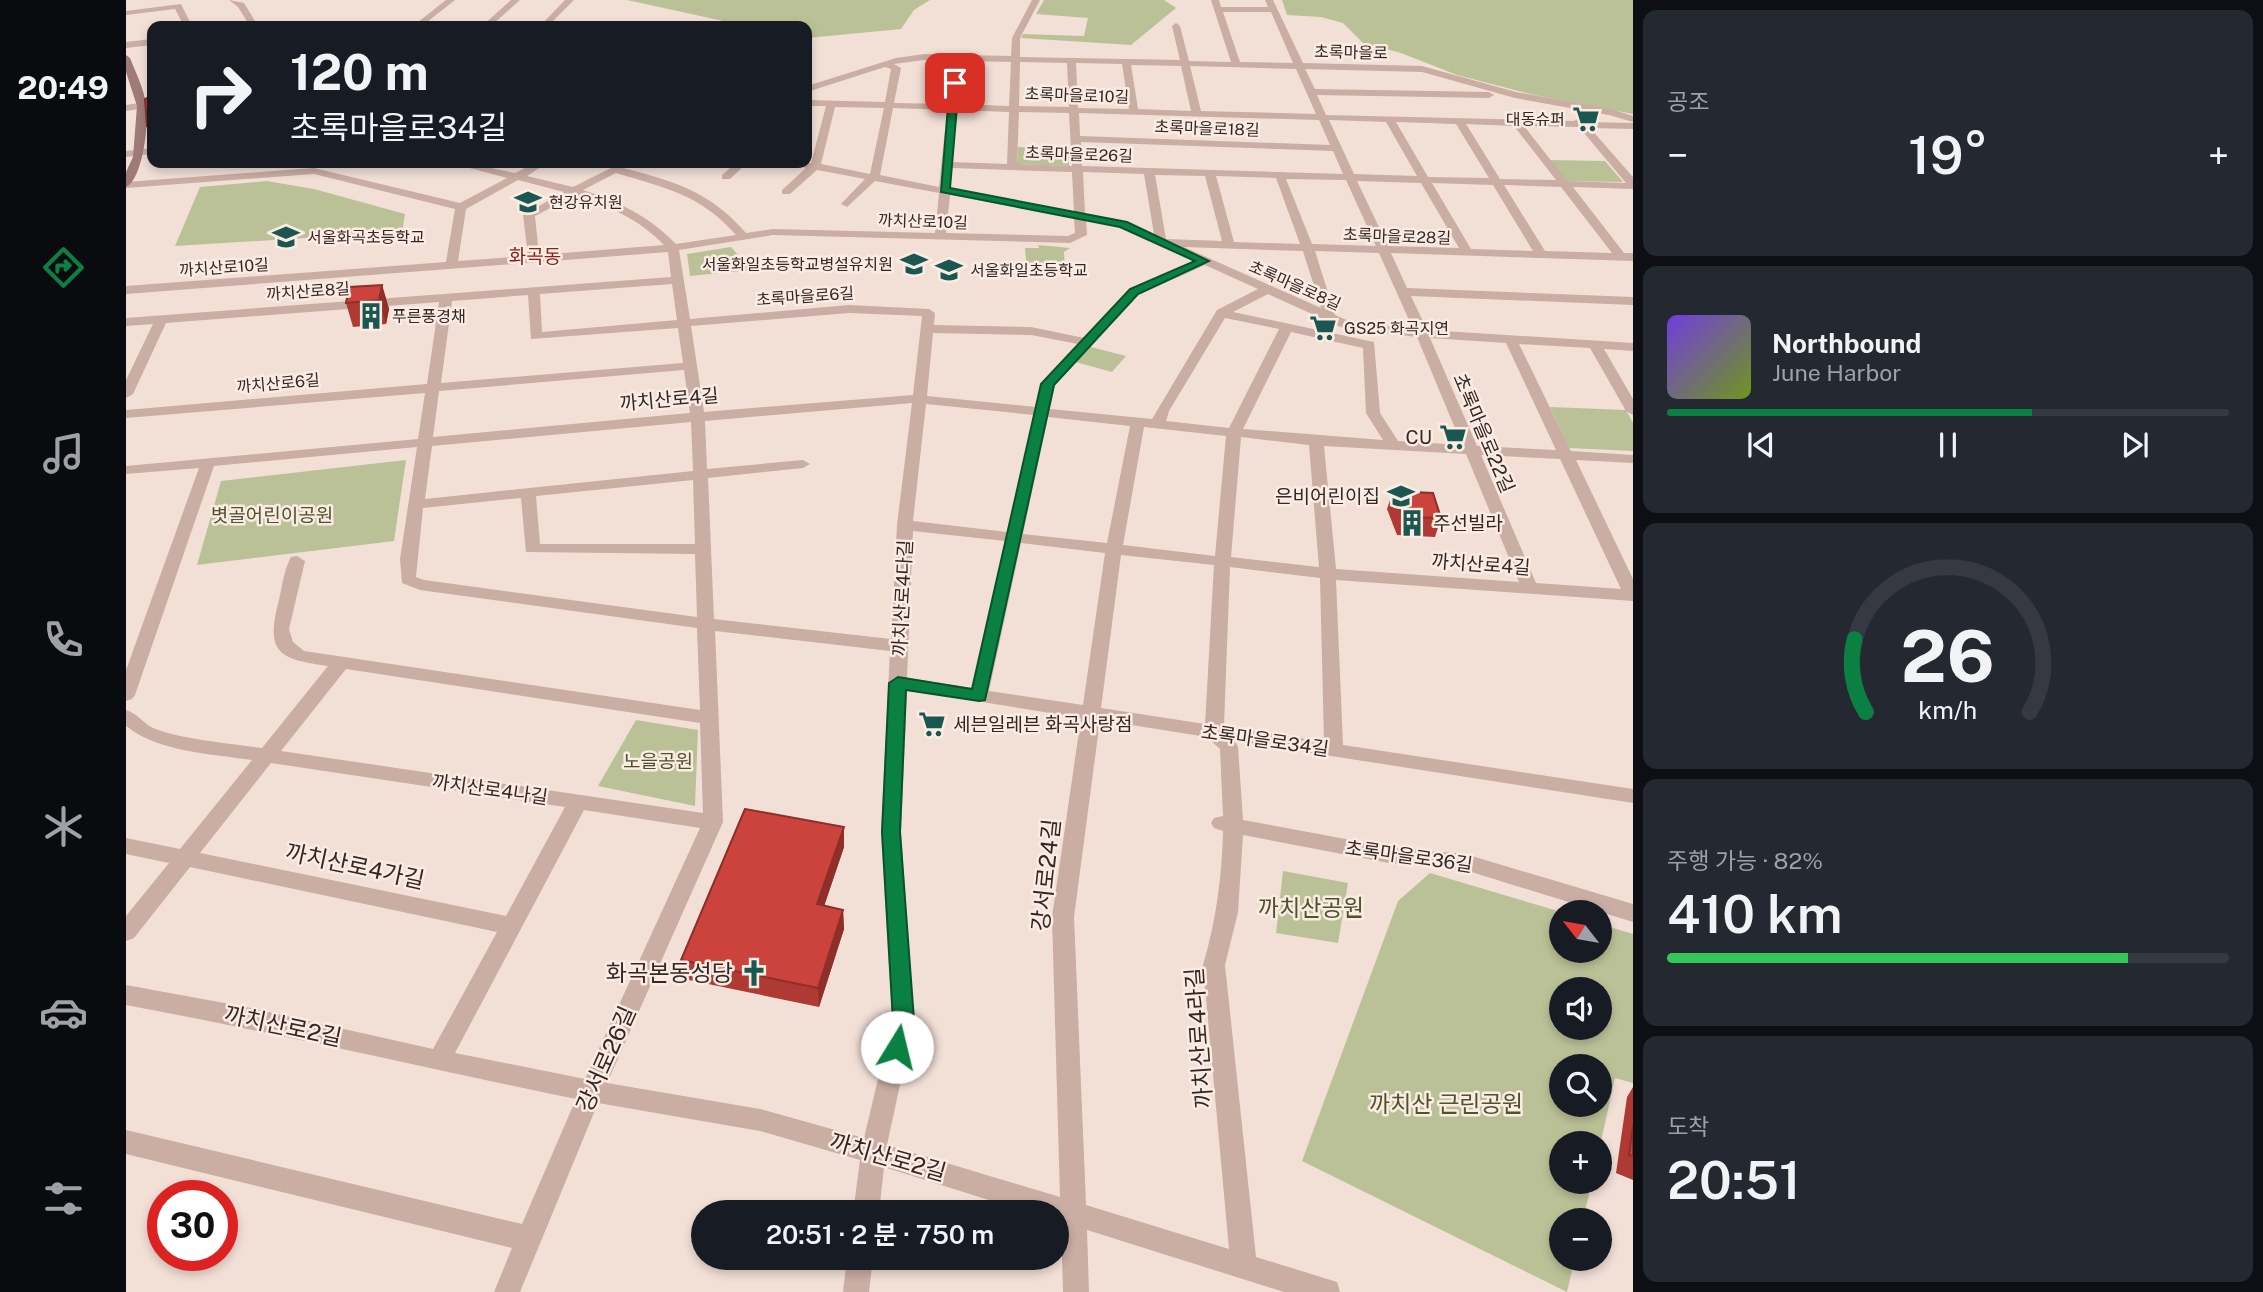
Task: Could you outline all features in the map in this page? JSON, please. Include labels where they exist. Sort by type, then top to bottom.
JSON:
[{"type":"street","points":[[233,0],[241,5],[251,21]]},
{"type":"street","points":[[424,21],[451,0]]},
{"type":"street","points":[[492,21],[516,0]]},
{"type":"street","points":[[549,21],[570,0]]},
{"type":"street","points":[[1012,167],[1016,38],[1036,0]]},
{"type":"street","name":"초록마을로22길","points":[[1269,0],[1422,334],[1530,588]]},
{"type":"street","points":[[1237,65],[1216,5],[1274,9]]},
{"type":"street","points":[[126,13],[178,6],[186,21]]},
{"type":"street","points":[[1176,26],[1197,114]]},
{"type":"street","points":[[126,45],[147,43]]},
{"type":"street","name":"초록마을로","points":[[812,87],[886,64],[923,57],[1422,69],[1515,95],[1611,112],[1633,119]]},
{"type":"street","points":[[126,58],[147,105],[139,153],[126,184],[301,168]]},
{"type":"street","points":[[940,238],[957,58]]},
{"type":"street","points":[[1071,61],[1080,215]]},
{"type":"street","points":[[1126,62],[1134,113]]},
{"type":"street","points":[[847,204],[877,172],[896,68],[886,64]]},
{"type":"street","name":"초록마을로","points":[[1311,92],[1515,95]]},
{"type":"street","name":"초록마을로10길","points":[[812,103],[1633,126]]},
{"type":"street","points":[[786,192],[815,166],[831,104]]},
{"type":"street","points":[[126,108],[147,105]]},
{"type":"street","points":[[1565,105],[1633,185]]},
{"type":"street","points":[[1389,119],[1468,254]]},
{"type":"street","points":[[1459,121],[1542,255]]},
{"type":"street","points":[[1517,123],[1564,184],[1627,257]]},
{"type":"street","name":"초록마을로18길","points":[[1075,139],[1337,148]]},
{"type":"street","points":[[126,154],[147,152]]},
{"type":"street","name":"초록마을로26길","points":[[947,165],[1633,185]]},
{"type":"street","name":"초록마을로8길","points":[[812,166],[1123,224],[1330,318],[1374,330],[1633,347]]},
{"type":"street","points":[[316,168],[461,207],[533,168]]},
{"type":"street","points":[[476,168],[610,202],[640,218],[673,248],[698,417]]},
{"type":"street","points":[[726,177],[736,168]]},
{"type":"street","points":[[534,259],[529,215],[615,169],[687,191],[722,212],[744,237]]},
{"type":"street","points":[[1149,172],[1161,243]]},
{"type":"street","points":[[1210,174],[1228,246]]},
{"type":"street","points":[[1280,176],[1308,249],[1330,318]]},
{"type":"street","points":[[450,265],[461,207]]},
{"type":"street","name":"까치산로10길","points":[[126,290],[673,248],[795,232],[1070,240],[1081,235],[1080,215]]},
{"type":"street","name":"초록마을로28길","points":[[1161,243],[1384,252],[1627,257]]},
{"type":"street","points":[[979,696],[1048,384],[1134,292],[1204,261]]},
{"type":"street","name":"까치산로8길","points":[[126,322],[678,279]]},
{"type":"street","points":[[1148,423],[1162,411],[1221,313],[1267,289]]},
{"type":"street","points":[[534,291],[536,336],[684,323]]},
{"type":"street","points":[[1403,292],[1633,301]]},
{"type":"street","points":[[446,299],[408,559],[408,579],[421,585],[706,624],[900,646]]},
{"type":"street","name":"초록마을로6길","points":[[684,323],[849,309],[929,313],[927,328]]},
{"type":"street","points":[[1221,313],[1369,345],[1373,412],[1393,445]]},
{"type":"street","points":[[126,394],[161,320]]},
{"type":"street","points":[[1214,733],[1222,562],[1234,432],[1287,327]]},
{"type":"street","points":[[918,399],[927,328],[1031,331],[1087,342]]},
{"type":"street","points":[[1511,340],[1633,596]]},
{"type":"street","points":[[1595,345],[1633,411]]},
{"type":"street","name":"까치산로6길","points":[[126,414],[690,366]]},
{"type":"street","name":"까치산로4길","points":[[126,470],[859,402],[918,399],[1317,441],[1633,458]]},
{"type":"street","name":"까치산로4다길","points":[[867,1200],[873,1152],[903,1020],[891,832],[905,525],[918,399]]},
{"type":"street","name":"강서로26길","points":[[507,1292],[591,1091],[713,822],[698,417]]},
{"type":"street","name":"강서로24길","points":[[1076,1292],[1063,916],[1114,549],[1148,423]]},
{"type":"street","points":[[1317,441],[1328,574],[1334,750]]},
{"type":"street","points":[[127,691],[208,463]]},
{"type":"street","points":[[416,504],[803,464]]},
{"type":"street","points":[[528,492],[532,549],[703,549]]},
{"type":"street","name":"까치산로4다길","points":[[905,525],[1114,549]]},
{"type":"street","points":[[1114,549],[1328,574]]},
{"type":"street","points":[[297,561],[280,629],[285,645],[299,656],[710,718]]},
{"type":"street","name":"까치산로4길","points":[[1328,574],[1633,596]]},
{"type":"street","points":[[126,932],[340,664]]},
{"type":"street","name":"초록마을로34길","points":[[898,683],[1633,796]]},
{"type":"street","name":"까치산로4나길","points":[[126,716],[147,733],[202,746],[713,822]]},
{"type":"street","name":"까치산로4라길","points":[[1214,733],[1229,747],[1224,935],[1214,965],[1244,1266]]},
{"type":"street","points":[[439,1060],[578,802]]},
{"type":"street","name":"초록마을로36길","points":[[1229,825],[1389,855],[1465,862],[1633,913]]},
{"type":"street","name":"까치산로4가길","points":[[126,846],[511,926]]},
{"type":"street","name":"까치산로2길","points":[[126,995],[246,1017],[591,1091],[760,1121],[1072,1212],[1326,1292]]},
{"type":"street","points":[[126,1142],[529,1239]]},
{"type":"street","points":[[856,1292],[859,1270]]},
{"type":"green space","points":[[627,0],[930,0],[914,10],[901,29],[812,38],[812,21],[723,21]]},
{"type":"green space","points":[[1044,0],[1164,0],[1176,8],[1131,45],[1021,38],[1023,34],[1084,36],[1088,18],[1036,14]]},
{"type":"green space","points":[[1282,0],[1633,0],[1633,114],[1534,95],[1457,75],[1401,53],[1363,43],[1343,23],[1321,17],[1287,15]]},
{"type":"green space","points":[[1018,147],[1070,149],[1069,166],[1017,164]]},
{"type":"green space","points":[[1549,160],[1605,161],[1623,182],[1565,181]]},
{"type":"green space","points":[[267,181],[314,189],[405,214],[402,232],[175,246],[200,187]]},
{"type":"green space","points":[[1038,245],[1070,248],[1064,252],[1065,268],[1056,272],[1027,273],[1025,248],[1039,248]]},
{"type":"green space","points":[[731,247],[751,270],[690,276],[687,254]]},
{"type":"green space","points":[[1087,346],[1126,356],[1112,372],[1072,361]]},
{"type":"green space","points":[[1550,407],[1626,410],[1633,423],[1633,451],[1569,448]]},
{"type":"green space","name":"볏골어린이공원","points":[[406,460],[394,541],[197,565],[221,481]]},
{"type":"green space","name":"노을공원","points":[[636,720],[698,730],[695,806],[598,786]]},
{"type":"green space","name":"까치산공원","points":[[1283,871],[1348,883],[1338,943],[1276,933]]},
{"type":"green space","name":"까치산 근린공원","points":[[1430,873],[1549,908],[1549,963],[1612,963],[1612,928],[1633,934],[1633,1083],[1615,1078],[1612,1092],[1612,1054],[1549,1054],[1549,1117],[1606,1117],[1603,1131],[1549,1131],[1549,1194],[1589,1194],[1586,1208],[1549,1208],[1549,1271],[1572,1271],[1567,1292],[1302,1161],[1398,901]]},
{"type":"building","points":[[382,285],[379,300],[346,303],[349,287]]},
{"type":"building","points":[[1393,491],[1433,493],[1441,518],[1403,517]]},
{"type":"building","name":"화곡본동성당","points":[[745,809],[844,827],[817,904],[843,910],[818,988],[681,960]]},
{"type":"building","points":[[1633,1125],[1633,1156],[1629,1155]]},
{"type":"place","name":"대동슈퍼","points":[[1586,119]]},
{"type":"place","name":"현강유치원","points":[[528,202]]},
{"type":"place","name":"서울화곡초등학교","points":[[286,237]]},
{"type":"place","name":"서울화일초등학교병설유치원","points":[[914,264]]},
{"type":"place","name":"서울화일초등학교","points":[[949,270]]},
{"type":"place","name":"푸른풍경채","points":[[371,316]]},
{"type":"place","name":"GS25 화곡지연","points":[[1323,328]]},
{"type":"place","name":"CU","points":[[1453,437]]},
{"type":"place","name":"은비어린이집","points":[[1401,496]]},
{"type":"place","name":"주선빌라","points":[[1412,523]]},
{"type":"place","name":"세븐일레븐 화곡사랑점","points":[[932,724]]},
{"type":"place","name":"화곡본동성당","points":[[754,973]]},
{"type":"district","name":"화곡동","points":[[535,256]]},
{"type":"route","points":[[897,1047],[903,1020],[891,832],[898,683],[979,696],[1048,384],[1134,292],[1204,261],[1123,224],[945,190],[955,83]]}]
